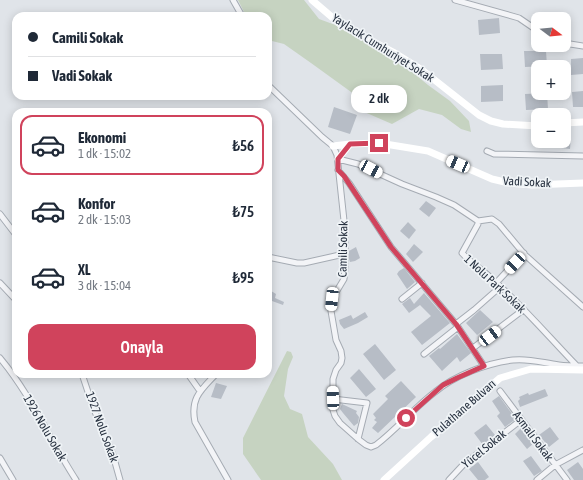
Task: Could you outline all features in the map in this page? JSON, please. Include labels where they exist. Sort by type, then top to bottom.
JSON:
[{"type":"street","points":[[233,0],[240,12]]},
{"type":"street","points":[[455,0],[519,18],[531,26]]},
{"type":"street","name":"Yaylacık Cumhuriyet Sokak","points":[[313,1],[340,24],[393,52],[422,70],[479,115],[491,121],[502,124],[531,126]]},
{"type":"street","points":[[571,44],[583,46]]},
{"type":"street","points":[[272,89],[322,137],[334,146]]},
{"type":"street","points":[[571,123],[583,122]]},
{"type":"street","name":"Vadi Sokak","points":[[334,146],[379,143],[428,151],[492,179],[509,184],[532,185],[583,183]]},
{"type":"street","points":[[350,144],[338,159],[358,164],[402,184],[436,197],[478,221],[492,220],[499,224],[524,254],[583,307]]},
{"type":"street","name":"Camili Sokak","points":[[334,146],[338,159],[345,230],[344,279],[332,299],[331,310],[336,340],[341,350],[342,358],[333,379],[333,398],[335,416],[340,423],[358,439],[371,447],[376,445],[443,385],[484,366],[513,360],[527,360],[580,368],[583,366]]},
{"type":"street","points":[[487,151],[494,154],[583,156]]},
{"type":"street","points":[[338,170],[347,179],[391,247],[457,325],[484,366]]},
{"type":"street","points":[[0,214],[12,229]]},
{"type":"street","name":"1 Nolu Park Sokak","points":[[478,221],[478,224],[462,253],[498,285],[580,368]]},
{"type":"street","points":[[272,258],[304,263],[344,254]]},
{"type":"street","points":[[424,354],[474,310],[498,285],[524,254]]},
{"type":"street","points":[[402,300],[422,282]]},
{"type":"street","points":[[0,283],[12,296]]},
{"type":"street","points":[[473,348],[523,310]]},
{"type":"street","name":"1926 Nolu Sokak","points":[[0,358],[12,374]]},
{"type":"street","name":"Pulathane Bulvarı","points":[[384,480],[431,437],[500,378],[531,369],[580,368]]},
{"type":"street","name":"1926 Nolu Sokak","points":[[15,378],[38,414],[76,480]]},
{"type":"street","name":"1927 Nolu Sokak","points":[[83,378],[95,412],[113,455],[120,480]]},
{"type":"street","points":[[191,378],[200,391]]},
{"type":"street","points":[[212,378],[200,391],[194,402],[193,408],[195,422],[228,480]]},
{"type":"street","name":"Asmalı Sokak","points":[[500,391],[567,480]]},
{"type":"street","points":[[333,398],[367,403],[358,439]]},
{"type":"street","name":"Yücel Sokak","points":[[450,480],[463,465],[521,420]]},
{"type":"street","points":[[537,480],[555,465],[582,453]]},
{"type":"street","points":[[0,458],[13,480]]},
{"type":"green space","points":[[238,0],[304,0],[319,19],[371,38],[428,85],[450,101],[469,121],[471,132],[461,129],[442,115],[419,109],[392,124],[362,111],[358,97],[284,44],[272,41],[272,12],[244,12]]},
{"type":"green space","points":[[287,351],[291,352],[293,357],[288,369],[284,396],[290,409],[302,414],[308,437],[333,464],[342,480],[261,480],[243,454],[243,438]]},
{"type":"building","points":[[499,18],[500,33],[479,35],[478,20]]},
{"type":"building","points":[[524,51],[546,52],[547,60],[531,60],[531,67],[525,67]]},
{"type":"building","points":[[480,54],[502,54],[503,69],[481,70]]},
{"type":"building","points":[[583,58],[583,74],[571,75],[571,59]]},
{"type":"building","points":[[503,85],[503,101],[481,102],[481,86]]},
{"type":"building","points":[[583,91],[583,107],[573,107],[572,92]]},
{"type":"building","points":[[525,94],[531,94],[531,100],[547,100],[548,108],[531,108],[531,110],[526,110]]},
{"type":"building","points":[[334,107],[357,115],[350,134],[328,127]]},
{"type":"building","points":[[426,201],[436,208],[429,217],[419,209]]},
{"type":"building","points":[[408,222],[416,230],[409,239],[400,231]]},
{"type":"building","points":[[414,244],[423,252],[413,262],[406,254]]},
{"type":"building","points":[[356,247],[360,258],[350,262],[349,251]]},
{"type":"building","points":[[404,268],[415,282],[407,289],[397,274]]},
{"type":"building","points":[[272,292],[276,294],[275,298],[284,302],[283,305],[272,301]]},
{"type":"building","points":[[424,293],[450,323],[422,345],[411,332],[431,316],[420,305],[409,313],[402,304],[410,298],[414,304]]},
{"type":"building","points":[[480,310],[493,322],[477,335],[466,323]]},
{"type":"building","points":[[365,312],[368,317],[358,323],[344,329],[340,324],[339,320],[351,315],[353,319]]},
{"type":"building","points":[[457,334],[471,353],[460,362],[457,357],[442,371],[429,356],[439,348],[440,349]]},
{"type":"building","points":[[375,344],[396,370],[384,380],[363,354]]},
{"type":"building","points":[[359,369],[376,389],[366,397],[350,378]]},
{"type":"building","points":[[401,381],[416,397],[378,433],[372,428],[377,422],[374,420],[376,418],[373,414],[388,399],[385,396]]},
{"type":"building","points":[[216,383],[227,386],[221,399],[211,397]]},
{"type":"building","points":[[545,389],[548,396],[520,407],[518,401],[520,399],[519,397]]},
{"type":"building","points":[[499,396],[516,419],[505,427],[497,416],[500,413],[492,401]]},
{"type":"building","points":[[342,404],[357,411],[356,413],[359,417],[358,423],[354,426],[340,409]]},
{"type":"building","points":[[486,424],[495,435],[483,445],[474,433]]},
{"type":"building","points":[[522,427],[534,443],[527,449],[515,434]]},
{"type":"building","points":[[550,427],[559,439],[549,447],[539,435]]},
{"type":"building","points":[[531,456],[542,471],[534,476],[523,461]]},
{"type":"building","points":[[478,462],[489,477],[485,480],[478,480],[469,469]]},
{"type":"building","points":[[578,462],[583,469],[583,480],[574,480],[567,470]]},
{"type":"route","points":[[379,143],[350,144],[338,159],[338,170],[344,176],[391,247],[456,324],[484,366],[443,385],[406,418]]}]
